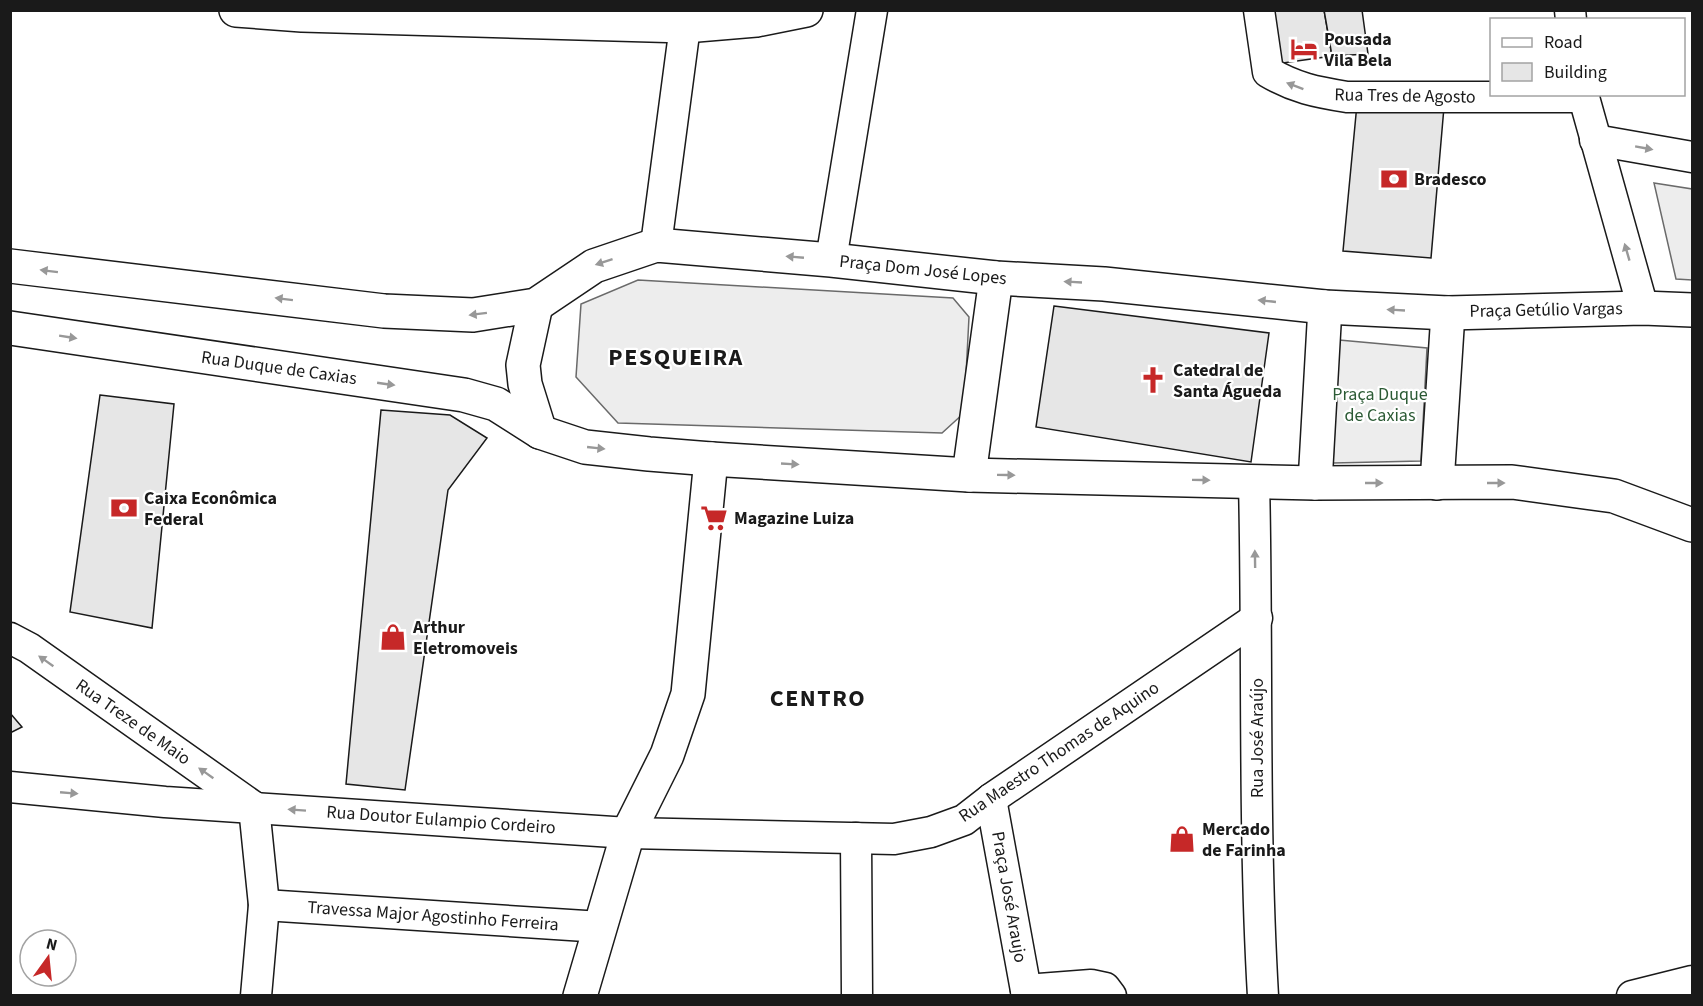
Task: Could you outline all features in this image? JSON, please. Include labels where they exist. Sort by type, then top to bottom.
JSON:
[{"type":"main road","points":[[236,10],[314,15],[685,26],[806,10]]},
{"type":"main road","name":"Praça Dom José Lopes","points":[[536,305],[594,266],[656,245],[831,260],[996,278],[1104,284],[1325,307]]},
{"type":"main road","points":[[10,266],[384,311],[473,315],[536,305],[524,365],[525,384],[540,432],[585,447],[711,459],[969,475],[1315,483],[1512,482],[1614,496],[1692,525]]},
{"type":"main road","points":[[969,475],[996,278]]},
{"type":"main road","points":[[1315,483],[1325,307]]},
{"type":"main road","name":"Praça Getúlio Vargas","points":[[1325,307],[1448,313],[1643,308],[1692,310]]},
{"type":"main road","name":"Praça Getúlio Vargas","points":[[1437,483],[1448,313]]},
{"type":"main road","name":"Rua Duque de Caxias","points":[[10,328],[464,395],[496,404],[540,432]]},
{"type":"main road","points":[[580,996],[628,833],[667,755],[688,694],[711,459]]},
{"type":"street","points":[[831,260],[872,10]]},
{"type":"street","name":"Rua Tres de Agosto","points":[[1259,10],[1268,72],[1287,83],[1309,91],[1347,97],[1583,96]]},
{"type":"street","points":[[656,245],[685,26]]},
{"type":"street","points":[[1583,96],[1643,308]]},
{"type":"street","points":[[1595,140],[1692,157]]},
{"type":"street","name":"Rua José Araújo","points":[[1254,481],[1258,911],[1263,996]]},
{"type":"street","name":"Rua Maestro Thomas de Aquino","points":[[628,833],[894,839],[931,832],[964,820],[991,799],[1257,618]]},
{"type":"street","name":"Rua Treze de Maio","points":[[10,638],[29,648],[254,807]]},
{"type":"street","name":"Rua Doutor Eulampio Cordeiro","points":[[10,787],[165,802],[628,833]]},
{"type":"street","name":"Praça José Araujo","points":[[991,799],[1026,993]]},
{"type":"street","points":[[254,807],[264,904],[256,996]]},
{"type":"street","points":[[856,838],[857,996]]},
{"type":"street","name":"Travessa Major Agostinho Ferreira","points":[[264,904],[601,927]]},
{"type":"street","points":[[1632,996],[1692,981]]},
{"type":"street","points":[[1026,993],[1092,985],[1104,988],[1111,996]]},
{"type":"shaded area","points":[[1654,183],[1692,189],[1692,280],[1676,279]]},
{"type":"shaded area","points":[[638,280],[953,298],[969,317],[964,413],[942,433],[618,423],[576,377],[581,304]]},
{"type":"shaded area","name":"Praça Duque de Caxias","points":[[1339,340],[1427,348],[1421,461],[1333,463]]},
{"type":"building","points":[[1268,10],[1324,10],[1332,56],[1276,64]]},
{"type":"building","points":[[1324,10],[1362,10],[1368,54],[1332,56]]},
{"type":"building","name":"Bradesco","points":[[1357,104],[1444,107],[1431,258],[1343,251]]},
{"type":"building","name":"Catedral de Santa Águeda","points":[[1054,306],[1269,333],[1251,462],[1036,427]]},
{"type":"building","name":"Caixa Econômica Federal","points":[[100,395],[174,404],[152,628],[70,612]]},
{"type":"building","name":"Arthur Eletromoveis","points":[[381,410],[450,415],[487,438],[448,490],[405,790],[346,784]]},
{"type":"building","points":[[10,713],[22,727],[10,733]]},
{"type":"place","name":"Pousada Vila Bela","points":[[1304,49]]},
{"type":"place","name":"Bradesco","points":[[1394,179]]},
{"type":"place","name":"Catedral de Santa Águeda","points":[[1153,380]]},
{"type":"place","name":"Caixa Econômica Federal","points":[[124,508]]},
{"type":"place","name":"Magazine Luiza","points":[[714,518]]},
{"type":"place","name":"Arthur Eletromoveis","points":[[393,637]]},
{"type":"place","name":"Mercado de Farinha","points":[[1182,839]]},
{"type":"district","name":"PESQUEIRA","points":[[676,357]]},
{"type":"district","name":"CENTRO","points":[[818,698]]}]
